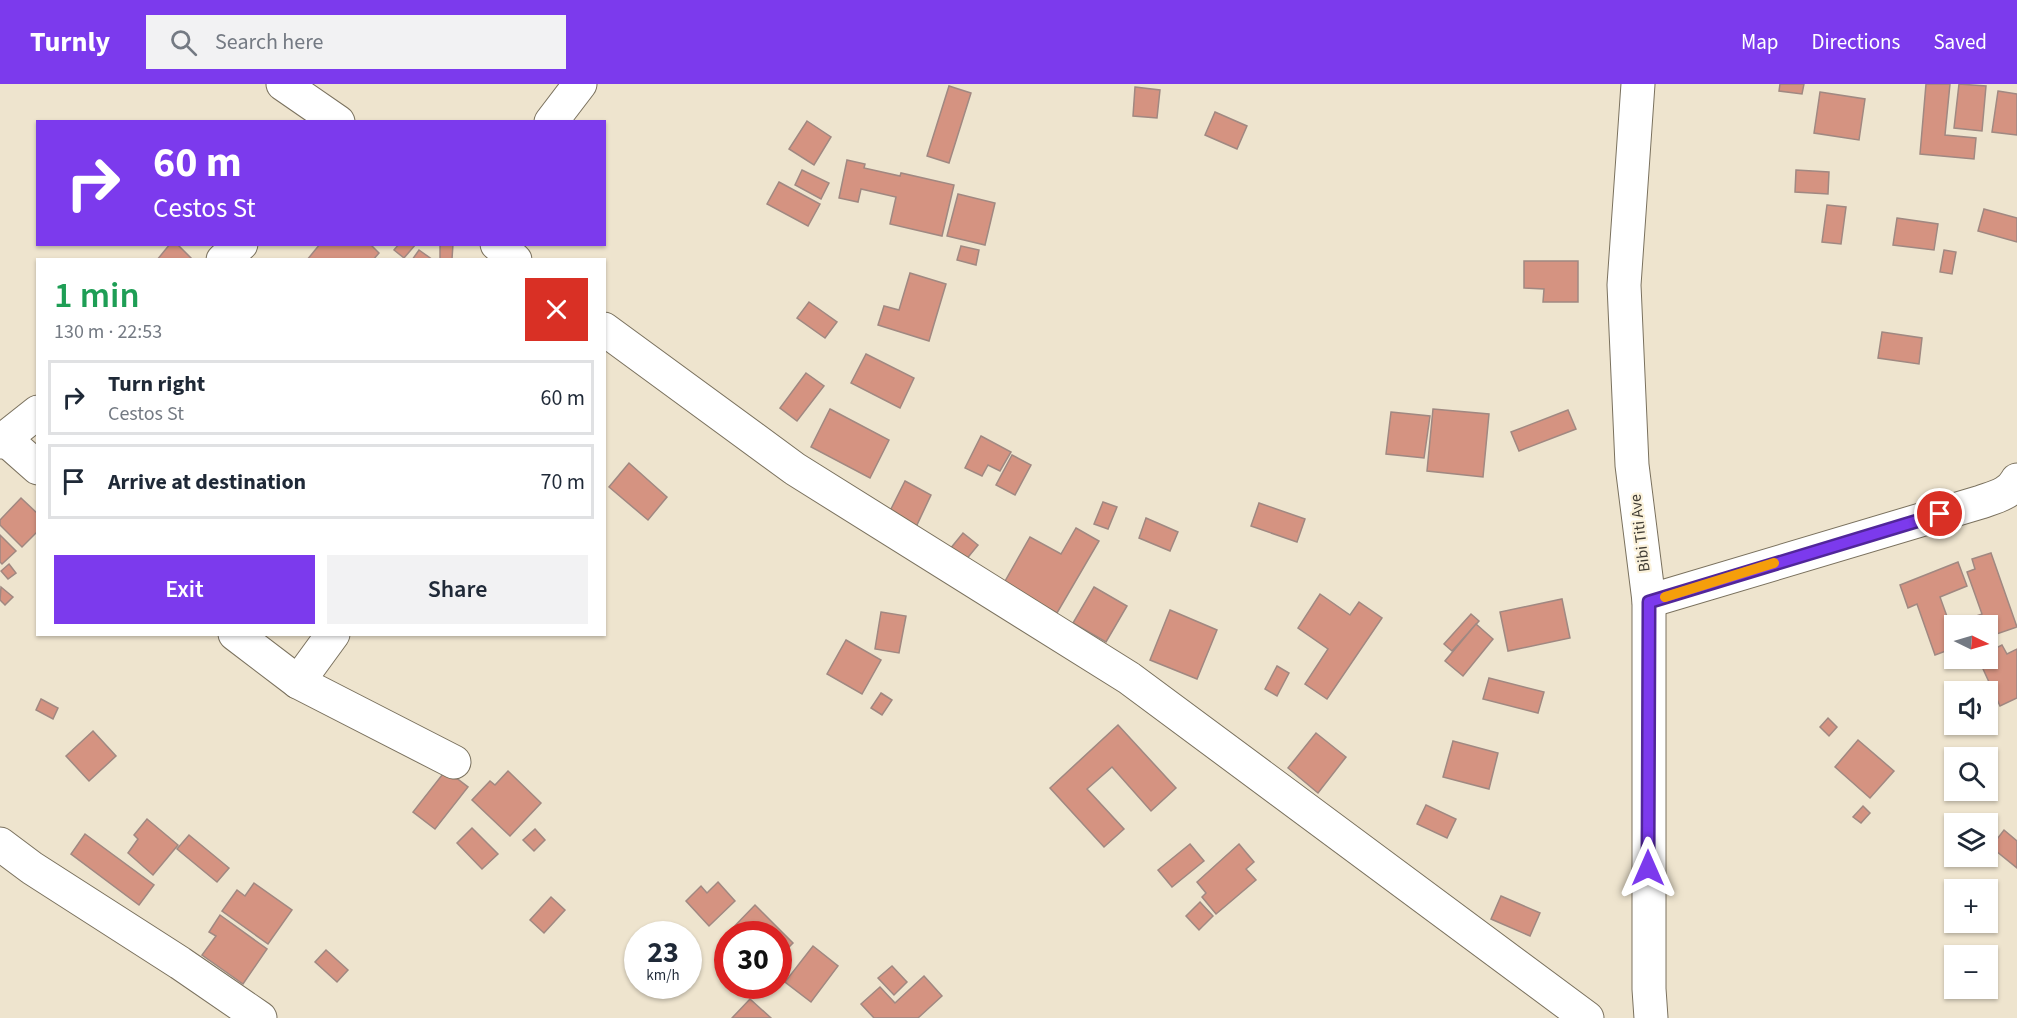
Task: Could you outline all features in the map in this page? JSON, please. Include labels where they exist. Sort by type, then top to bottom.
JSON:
[{"type":"street","points":[[283,84],[335,120]]},
{"type":"street","points":[[553,120],[580,84]]},
{"type":"street","name":"Bibi Titi Ave","points":[[1638,84],[1624,285],[1632,465],[1649,602],[1651,1018]]},
{"type":"street","points":[[225,258],[239,246]]},
{"type":"street","points":[[498,246],[513,258]]},
{"type":"street","points":[[606,330],[795,469],[1129,678],[1587,1018]]},
{"type":"street","points":[[36,414],[2,441],[36,466]]},
{"type":"street","points":[[1649,602],[1981,502],[2006,493],[2017,480]]},
{"type":"street","points":[[239,636],[298,682],[454,762]]},
{"type":"street","points":[[298,682],[332,636]]},
{"type":"street","points":[[0,844],[32,868],[180,963],[260,1018]]},
{"type":"building","points":[[1780,84],[1804,84],[1802,94],[1779,91]]},
{"type":"building","points":[[1926,84],[1950,84],[1945,135],[1976,138],[1974,159],[1920,154]]},
{"type":"building","points":[[1959,84],[1986,86],[1982,131],[1954,128]]},
{"type":"building","points":[[949,86],[971,93],[949,163],[927,156]]},
{"type":"building","points":[[1135,87],[1160,90],[1157,118],[1133,116]]},
{"type":"building","points":[[1998,91],[2017,94],[2017,135],[1992,132]]},
{"type":"building","points":[[1820,92],[1865,99],[1859,140],[1814,133]]},
{"type":"building","points":[[1215,112],[1247,126],[1237,149],[1205,135]]},
{"type":"building","points":[[807,121],[831,137],[814,165],[789,149]]},
{"type":"building","points":[[847,160],[865,164],[864,168],[900,176],[901,173],[954,185],[942,236],[890,224],[896,197],[861,189],[858,202],[839,198]]},
{"type":"building","points":[[802,170],[829,183],[821,199],[795,185]]},
{"type":"building","points":[[1796,170],[1829,172],[1828,194],[1795,192]]},
{"type":"building","points":[[779,182],[820,204],[808,226],[767,204]]},
{"type":"building","points":[[958,194],[995,203],[985,245],[947,236]]},
{"type":"building","points":[[1827,205],[1846,207],[1841,244],[1822,242]]},
{"type":"building","points":[[1984,209],[2017,218],[2017,242],[1978,231]]},
{"type":"building","points":[[1897,218],[1938,224],[1934,250],[1893,245]]},
{"type":"building","points":[[168,246],[179,246],[191,258],[159,258]]},
{"type":"building","points":[[318,246],[372,246],[379,253],[375,258],[309,258]]},
{"type":"building","points":[[397,246],[414,246],[404,258],[394,250]]},
{"type":"building","points":[[440,246],[453,246],[452,258],[440,258]]},
{"type":"building","points":[[961,246],[979,250],[976,265],[957,260]]},
{"type":"building","points":[[419,250],[430,258],[413,258]]},
{"type":"building","points":[[1944,250],[1956,252],[1952,274],[1940,272]]},
{"type":"building","points":[[1524,261],[1578,261],[1578,302],[1543,302],[1544,289],[1524,288]]},
{"type":"building","points":[[910,273],[946,284],[929,341],[878,325],[884,306],[899,310]]},
{"type":"building","points":[[809,302],[837,322],[825,338],[797,318]]},
{"type":"building","points":[[1882,332],[1922,338],[1919,364],[1878,358]]},
{"type":"building","points":[[866,354],[914,378],[900,408],[851,383]]},
{"type":"building","points":[[806,373],[824,386],[797,421],[780,408]]},
{"type":"building","points":[[830,409],[889,440],[870,478],[811,447]]},
{"type":"building","points":[[1433,409],[1489,414],[1483,477],[1427,471]]},
{"type":"building","points":[[1568,410],[1576,429],[1519,451],[1511,432]]},
{"type":"building","points":[[1391,412],[1430,416],[1424,458],[1386,454]]},
{"type":"building","points":[[981,436],[1011,452],[1000,471],[988,465],[982,476],[965,468]]},
{"type":"building","points":[[1012,455],[1031,465],[1015,495],[996,485]]},
{"type":"building","points":[[629,463],[667,497],[648,520],[609,487]]},
{"type":"building","points":[[905,481],[931,495],[916,527],[889,513]]},
{"type":"building","points":[[21,498],[36,512],[36,533],[22,547],[0,525],[0,520]]},
{"type":"building","points":[[1103,502],[1117,507],[1108,529],[1094,524]]},
{"type":"building","points":[[1259,503],[1305,519],[1297,542],[1251,526]]},
{"type":"building","points":[[1146,518],[1178,532],[1170,551],[1139,538]]},
{"type":"building","points":[[1076,528],[1099,541],[1057,613],[1004,583],[1030,537],[1061,554]]},
{"type":"building","points":[[963,533],[978,545],[965,561],[950,549]]},
{"type":"building","points":[[0,535],[16,551],[2,564],[0,562]]},
{"type":"building","points":[[1991,553],[2017,627],[1998,634],[1998,615],[1979,615],[1982,614],[1967,572],[1975,569],[1972,559]]},
{"type":"building","points":[[1958,562],[1967,586],[1940,597],[1946,615],[1944,615],[1944,652],[1935,655],[1917,604],[1908,608],[1900,585]]},
{"type":"building","points":[[9,564],[16,573],[8,579],[1,571]]},
{"type":"building","points":[[1,587],[13,597],[5,605],[0,600]]},
{"type":"building","points":[[1094,587],[1127,606],[1106,642],[1073,623]]},
{"type":"building","points":[[1320,594],[1350,615],[1359,602],[1382,618],[1327,699],[1305,684],[1328,649],[1298,628]]},
{"type":"building","points":[[1562,599],[1570,638],[1508,651],[1500,612]]},
{"type":"building","points":[[1170,610],[1217,630],[1197,679],[1150,660]]},
{"type":"building","points":[[881,612],[906,616],[899,653],[875,649]]},
{"type":"building","points":[[1471,614],[1479,621],[1452,651],[1444,644]]},
{"type":"building","points":[[1476,624],[1493,639],[1463,676],[1445,661]]},
{"type":"building","points":[[846,640],[881,660],[862,694],[827,674]]},
{"type":"building","points":[[2002,645],[2007,654],[2017,649],[2017,698],[2000,706],[1998,681],[1989,681],[1983,669],[1998,669],[1998,647]]},
{"type":"building","points":[[1277,666],[1289,673],[1277,696],[1265,689]]},
{"type":"building","points":[[1489,678],[1544,692],[1538,713],[1483,699]]},
{"type":"building","points":[[881,693],[892,700],[882,715],[871,708]]},
{"type":"building","points":[[41,699],[58,708],[53,719],[36,710]]},
{"type":"building","points":[[1828,718],[1837,727],[1829,736],[1820,727]]},
{"type":"building","points":[[1118,725],[1176,788],[1151,811],[1112,767],[1087,789],[1124,829],[1104,847],[1050,788]]},
{"type":"building","points":[[93,731],[116,756],[89,781],[66,756]]},
{"type":"building","points":[[1316,733],[1346,757],[1318,793],[1288,768]]},
{"type":"building","points":[[1858,740],[1894,771],[1870,798],[1835,767]]},
{"type":"building","points":[[1453,741],[1498,753],[1489,789],[1443,777]]},
{"type":"building","points":[[446,770],[468,787],[435,829],[413,812]]},
{"type":"building","points":[[508,771],[541,803],[510,836],[472,800],[490,781],[495,785]]},
{"type":"building","points":[[1426,805],[1456,819],[1447,838],[1417,824]]},
{"type":"building","points":[[1863,806],[1870,813],[1861,823],[1853,817]]},
{"type":"building","points":[[147,819],[178,845],[153,875],[128,853],[138,839],[134,835]]},
{"type":"building","points":[[472,828],[498,854],[482,869],[457,843]]},
{"type":"building","points":[[535,829],[545,840],[534,851],[523,840]]},
{"type":"building","points":[[2004,830],[2017,841],[2017,868],[1998,853],[1998,838]]},
{"type":"building","points":[[85,834],[154,885],[139,905],[71,854]]},
{"type":"building","points":[[189,835],[229,868],[217,882],[177,849]]},
{"type":"building","points":[[1190,844],[1204,861],[1172,887],[1158,870]]},
{"type":"building","points":[[1239,844],[1254,862],[1246,869],[1256,880],[1216,914],[1202,897],[1206,893],[1197,882]]},
{"type":"building","points":[[718,882],[735,901],[709,926],[686,901],[701,886],[707,893]]},
{"type":"building","points":[[254,883],[292,910],[268,944],[222,911],[237,890],[245,896]]},
{"type":"building","points":[[1501,896],[1540,913],[1530,936],[1491,919]]},
{"type":"building","points":[[551,897],[565,910],[544,933],[530,920]]},
{"type":"building","points":[[1200,902],[1213,916],[1199,930],[1186,916]]},
{"type":"building","points":[[755,905],[771,921],[740,921]]},
{"type":"building","points":[[220,915],[267,949],[243,984],[202,955],[216,936],[209,932]]},
{"type":"building","points":[[813,946],[838,966],[811,1002],[792,987],[792,973]]},
{"type":"building","points":[[326,950],[348,970],[337,982],[315,962]]},
{"type":"building","points":[[892,966],[907,982],[894,995],[878,978]]},
{"type":"building","points":[[924,976],[942,996],[918,1018],[874,1018],[861,1004],[880,987],[895,1003]]},
{"type":"building","points":[[750,999],[771,1018],[732,1018]]},
{"type":"slow traffic","points":[[1665,597],[1774,563]]},
{"type":"route","points":[[1648,868],[1649,602],[1940,514]]}]
